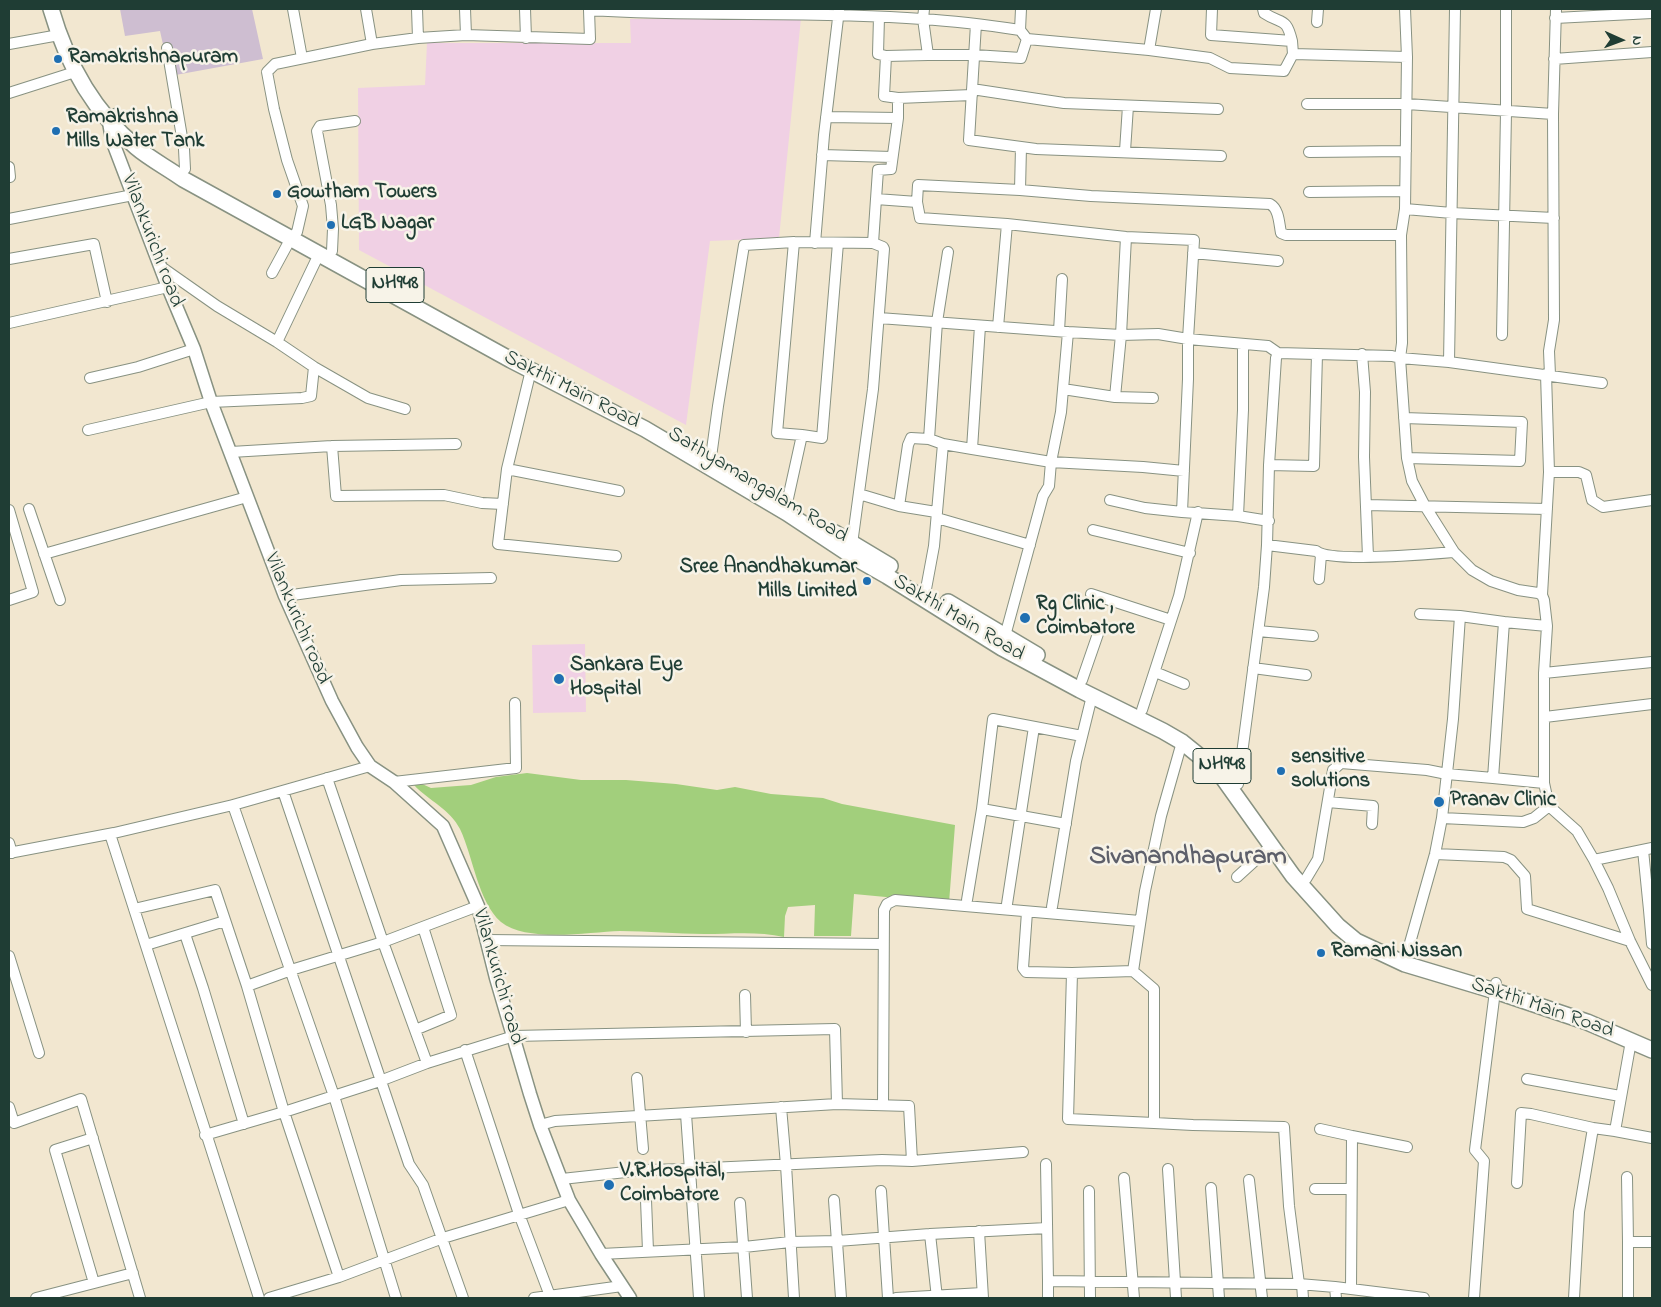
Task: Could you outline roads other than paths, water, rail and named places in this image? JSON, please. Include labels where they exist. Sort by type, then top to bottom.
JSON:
[{"type":"highway","name":"NH948","points":[[51,9],[59,35],[75,72],[136,147],[183,179],[294,235]]},
{"type":"highway","name":"Sathyamangalam Road","points":[[60,9],[66,31],[80,64],[113,118],[140,140],[294,235],[513,352],[659,425],[1012,644],[1142,710],[1185,735],[1214,758],[1230,774],[1306,879],[1341,919],[1359,933],[1406,957],[1495,987],[1542,996],[1652,1039]]},
{"type":"highway","name":"Sakthi Main Road","points":[[326,252],[510,360],[645,429],[700,460],[787,513],[852,556],[1012,644],[1092,696],[1182,742],[1223,778],[1293,876],[1313,900],[1356,942],[1405,964],[1495,987],[1631,1041]]},
{"type":"highway","name":"NH948","points":[[1631,1041],[1652,1050]]},
{"type":"main road","name":"Vilankurichi road","points":[[113,118],[112,140],[168,287],[194,349],[211,402],[285,596],[332,701],[356,747],[370,766],[394,782],[442,826],[478,906],[486,940],[540,1125],[570,1200],[601,1254],[630,1298]]},
{"type":"street","points":[[293,9],[302,58]]},
{"type":"street","points":[[366,9],[372,44]]},
{"type":"street","points":[[417,9],[418,38]]},
{"type":"street","points":[[465,9],[466,35]]},
{"type":"street","points":[[525,9],[526,38]]},
{"type":"street","points":[[1021,9],[1020,30],[1027,39],[1149,50],[1210,58],[1230,68],[1284,71],[1293,54],[1288,27],[1283,22],[1264,13],[1263,9]]},
{"type":"street","points":[[1149,50],[1156,9]]},
{"type":"street","points":[[1212,9],[1211,35],[1292,41]]},
{"type":"street","points":[[1317,22],[1318,9]]},
{"type":"street","points":[[1405,9],[1407,104],[1405,209],[1401,235],[1402,342],[1400,358],[1407,458],[1412,481],[1425,506],[1454,552],[1472,570],[1491,582],[1542,595]]},
{"type":"street","points":[[1449,362],[1455,9]]},
{"type":"street","points":[[1502,336],[1506,9]]},
{"type":"street","points":[[272,273],[294,235],[303,206],[287,160],[274,108],[267,72],[275,64],[372,44],[418,38],[466,35],[590,39],[589,10],[924,14],[1020,30]]},
{"type":"street","points":[[815,243],[822,155],[839,12]]},
{"type":"street","points":[[1652,13],[1556,13],[1554,59],[1554,320],[1549,351],[1549,472],[1542,595],[1547,626],[1544,673],[1544,783],[1549,806],[1577,831],[1594,860],[1652,985]]},
{"type":"street","points":[[874,14],[878,54],[886,56],[974,55],[1021,58],[1027,39]]},
{"type":"street","points":[[924,14],[928,55]]},
{"type":"street","points":[[976,24],[969,140],[1036,149],[1220,156]]},
{"type":"street","points":[[9,44],[59,35]]},
{"type":"street","points":[[167,48],[184,149],[185,169]]},
{"type":"street","points":[[1554,59],[1652,52]]},
{"type":"street","points":[[1293,54],[1407,57]]},
{"type":"street","points":[[886,56],[884,96],[898,98],[972,92],[1064,103],[1218,109]]},
{"type":"street","points":[[9,92],[75,72]]},
{"type":"street","points":[[873,243],[878,170],[891,169],[898,118],[898,98]]},
{"type":"street","points":[[1307,104],[1407,104],[1554,114]]},
{"type":"street","points":[[1125,152],[1128,106]]},
{"type":"street","points":[[826,117],[898,118]]},
{"type":"street","points":[[277,342],[326,252],[333,229],[317,131],[320,126],[355,121]]},
{"type":"street","points":[[1020,190],[1022,147]]},
{"type":"street","points":[[1309,152],[1406,151]]},
{"type":"street","points":[[822,155],[892,157]]},
{"type":"street","points":[[9,167],[9,177]]},
{"type":"street","points":[[1182,512],[1188,339],[1194,240],[1126,237],[1007,224],[920,218],[917,202],[918,185],[1091,196],[1270,204],[1277,211],[1280,233],[1286,235],[1401,235]]},
{"type":"street","points":[[1309,192],[1405,191]]},
{"type":"street","points":[[9,219],[133,195]]},
{"type":"street","points":[[876,199],[917,202]]},
{"type":"street","points":[[1405,209],[1554,218]]},
{"type":"street","points":[[998,327],[1007,224]]},
{"type":"street","points":[[1115,396],[1121,335],[1126,237]]},
{"type":"street","points":[[794,242],[777,433],[822,438],[838,243]]},
{"type":"street","points":[[711,457],[744,245],[794,242],[873,243],[883,247],[872,389],[852,544]]},
{"type":"street","points":[[9,259],[94,244],[107,302]]},
{"type":"street","points":[[929,439],[937,322],[948,252]]},
{"type":"street","points":[[1193,253],[1278,261]]},
{"type":"street","points":[[160,266],[217,306],[314,367],[368,398],[405,409]]},
{"type":"street","points":[[1012,644],[1030,545],[1044,496],[1049,486],[1051,462],[1061,412],[1063,389],[1062,279]]},
{"type":"street","points":[[9,324],[168,287]]},
{"type":"street","points":[[879,318],[1121,335],[1158,334],[1188,339],[1268,346],[1278,353],[1392,356],[1548,374],[1602,383]]},
{"type":"street","points":[[972,449],[980,326]]},
{"type":"street","points":[[1238,516],[1243,410],[1243,344]]},
{"type":"street","points":[[90,378],[138,367],[194,349]]},
{"type":"street","points":[[1238,784],[1268,545],[1269,465],[1276,358],[1278,353]]},
{"type":"street","points":[[1269,465],[1314,466],[1317,354]]},
{"type":"street","points":[[1362,354],[1365,392],[1364,457],[1368,557]]},
{"type":"street","points":[[88,430],[211,402],[311,396],[314,367]]},
{"type":"street","points":[[531,370],[507,469],[498,544],[616,556]]},
{"type":"street","points":[[1063,389],[1115,396],[1153,398]]},
{"type":"street","points":[[1404,418],[1522,422],[1520,461],[1407,458]]},
{"type":"street","points":[[787,504],[802,435]]},
{"type":"street","points":[[899,506],[908,445],[911,438],[929,439],[943,444],[1051,462],[1184,471]]},
{"type":"street","points":[[231,452],[332,446],[456,444]]},
{"type":"street","points":[[926,589],[934,546],[943,444]]},
{"type":"street","points":[[332,446],[336,496],[444,495],[482,503],[503,504]]},
{"type":"street","points":[[507,469],[619,491]]},
{"type":"street","points":[[1549,472],[1579,472],[1586,475],[1592,500],[1603,507],[1652,500]]},
{"type":"street","points":[[859,494],[936,515],[1030,545]]},
{"type":"street","points":[[44,554],[246,497]]},
{"type":"street","points":[[1110,500],[1182,512],[1238,516],[1268,521]]},
{"type":"street","points":[[1366,505],[1547,509]]},
{"type":"street","points":[[29,509],[60,600]]},
{"type":"street","points":[[9,510],[33,592],[9,600]]},
{"type":"street","points":[[1142,710],[1179,596],[1198,512]]},
{"type":"street","points":[[1093,530],[1190,553]]},
{"type":"street","points":[[1268,545],[1316,551],[1321,555],[1368,557],[1454,552]]},
{"type":"street","points":[[1320,579],[1321,555]]},
{"type":"street","points":[[285,596],[401,580],[491,578]]},
{"type":"street","points":[[1091,594],[1172,620]]},
{"type":"street","points":[[1420,614],[1460,616],[1547,626]]},
{"type":"street","points":[[1406,957],[1435,854],[1442,818],[1453,719],[1460,616]]},
{"type":"street","points":[[1493,778],[1504,622]]},
{"type":"street","points":[[1082,680],[1100,628]]},
{"type":"street","points":[[1258,631],[1314,636]]},
{"type":"street","points":[[1544,673],[1652,662]]},
{"type":"street","points":[[1253,668],[1306,675]]},
{"type":"street","points":[[1154,672],[1184,684]]},
{"type":"street","points":[[1052,907],[1076,761],[1092,696]]},
{"type":"street","points":[[394,782],[516,768],[515,703]]},
{"type":"street","points":[[1544,717],[1652,704]]},
{"type":"street","points":[[967,900],[982,809],[993,719],[1082,736]]},
{"type":"street","points":[[1007,904],[1034,727]]},
{"type":"street","points":[[1133,971],[1140,921],[1161,816],[1182,742]]},
{"type":"street","points":[[1306,879],[1318,858],[1333,770],[1341,763],[1544,783]]},
{"type":"street","points":[[10,850],[110,834],[233,805],[370,766]]},
{"type":"street","points":[[327,778],[427,1063]]},
{"type":"street","points":[[283,791],[409,1164],[423,1185],[463,1298]]},
{"type":"street","points":[[1328,802],[1373,806],[1372,824]]},
{"type":"street","points":[[233,805],[334,1096],[396,1298]]},
{"type":"street","points":[[1442,818],[1523,822],[1534,818],[1549,806]]},
{"type":"street","points":[[982,809],[1066,824]]},
{"type":"street","points":[[110,834],[258,1298]]},
{"type":"street","points":[[1237,877],[1271,846]]},
{"type":"street","points":[[1594,860],[1648,849],[1652,944]]},
{"type":"street","points":[[1435,854],[1504,857],[1511,860],[1525,876],[1527,909],[1630,941]]},
{"type":"street","points":[[134,909],[215,890],[247,986],[284,1112],[339,1277]]},
{"type":"street","points":[[883,1105],[883,944],[884,910],[887,904],[895,900],[1140,921]]},
{"type":"street","points":[[247,986],[291,970],[383,942],[478,906]]},
{"type":"street","points":[[1027,912],[1023,968],[1026,972],[1133,971],[1154,989],[1154,1123]]},
{"type":"street","points":[[146,946],[225,921]]},
{"type":"street","points":[[415,1030],[451,1015],[423,927]]},
{"type":"street","points":[[185,934],[244,1124]]},
{"type":"street","points":[[486,940],[883,944]]},
{"type":"street","points":[[9,956],[39,1053]]},
{"type":"street","points":[[1072,972],[1068,1119],[1194,1125],[1284,1126],[1289,1206],[1303,1298]]},
{"type":"street","points":[[1474,1298],[1484,1161],[1475,1150],[1495,987]]},
{"type":"street","points":[[745,995],[746,1032]]},
{"type":"street","points":[[205,1135],[334,1096],[465,1050],[514,1036],[835,1030],[837,1104]]},
{"type":"street","points":[[1614,1131],[1631,1041]]},
{"type":"street","points":[[465,1050],[519,1214],[550,1296]]},
{"type":"street","points":[[637,1078],[642,1149]]},
{"type":"street","points":[[1528,1079],[1620,1096]]},
{"type":"street","points":[[9,1107],[14,1123],[81,1099],[140,1298]]},
{"type":"street","points":[[540,1125],[555,1122],[837,1104],[909,1106],[912,1161]]},
{"type":"street","points":[[781,1107],[794,1298]]},
{"type":"street","points":[[1517,1183],[1521,1113],[1652,1138]]},
{"type":"street","points":[[686,1114],[688,1169],[699,1298]]},
{"type":"street","points":[[1574,1298],[1580,1212],[1593,1128]]},
{"type":"street","points":[[1320,1129],[1407,1147]]},
{"type":"street","points":[[1351,1290],[1352,1136]]},
{"type":"street","points":[[93,1138],[54,1150],[94,1283]]},
{"type":"street","points":[[562,1179],[644,1170],[882,1160],[912,1161],[1023,1152]]},
{"type":"street","points":[[1046,1164],[1048,1298]]},
{"type":"street","points":[[1168,1169],[1176,1298]]},
{"type":"street","points":[[1627,1177],[1628,1298]]},
{"type":"street","points":[[1124,1178],[1134,1298]]},
{"type":"street","points":[[1249,1180],[1262,1298]]},
{"type":"street","points":[[1211,1188],[1220,1298]]},
{"type":"street","points":[[1315,1189],[1351,1189]]},
{"type":"street","points":[[881,1191],[888,1298]]},
{"type":"street","points":[[1089,1191],[1090,1298]]},
{"type":"street","points":[[269,1298],[339,1277],[442,1238],[570,1200]]},
{"type":"street","points":[[646,1200],[648,1251]]},
{"type":"street","points":[[834,1200],[842,1298]]},
{"type":"street","points":[[740,1203],[747,1298]]},
{"type":"street","points":[[601,1254],[1047,1228]]},
{"type":"street","points":[[896,1298],[983,1296],[979,1231]]},
{"type":"street","points":[[930,1234],[937,1296]]},
{"type":"street","points":[[1628,1242],[1652,1242]]},
{"type":"street","points":[[36,1298],[133,1274]]},
{"type":"street","points":[[1048,1281],[1301,1284],[1424,1298]]},
{"type":"street","points":[[534,1298],[622,1286]]},
{"type":"street","points":[[1335,1287],[1336,1298]]},
{"type":"place","name":"Ramakrishnapuram","points":[[58,59]]},
{"type":"place","name":"Ramakrishna Mills Water Tank","points":[[56,131]]},
{"type":"place","name":"Gowtham Towers","points":[[277,194]]},
{"type":"place","name":"LGB Nagar","points":[[331,225]]},
{"type":"place","name":"Sree Anandhakumar Mills Limited","points":[[867,581]]},
{"type":"place","name":"Rg Clinic , Coimbatore","points":[[1025,618]]},
{"type":"place","name":"Sankara Eye Hospital","points":[[559,679]]},
{"type":"place","name":"sensitive solutions","points":[[1281,771]]},
{"type":"place","name":"Pranav Clinic","points":[[1439,802]]},
{"type":"place","name":"Ramani Nissan","points":[[1321,953]]},
{"type":"place","name":"V.R.Hospital, Coimbatore","points":[[609,1185]]},
{"type":"district","name":"Sivanandhapuram","points":[[1188,859]]}]
